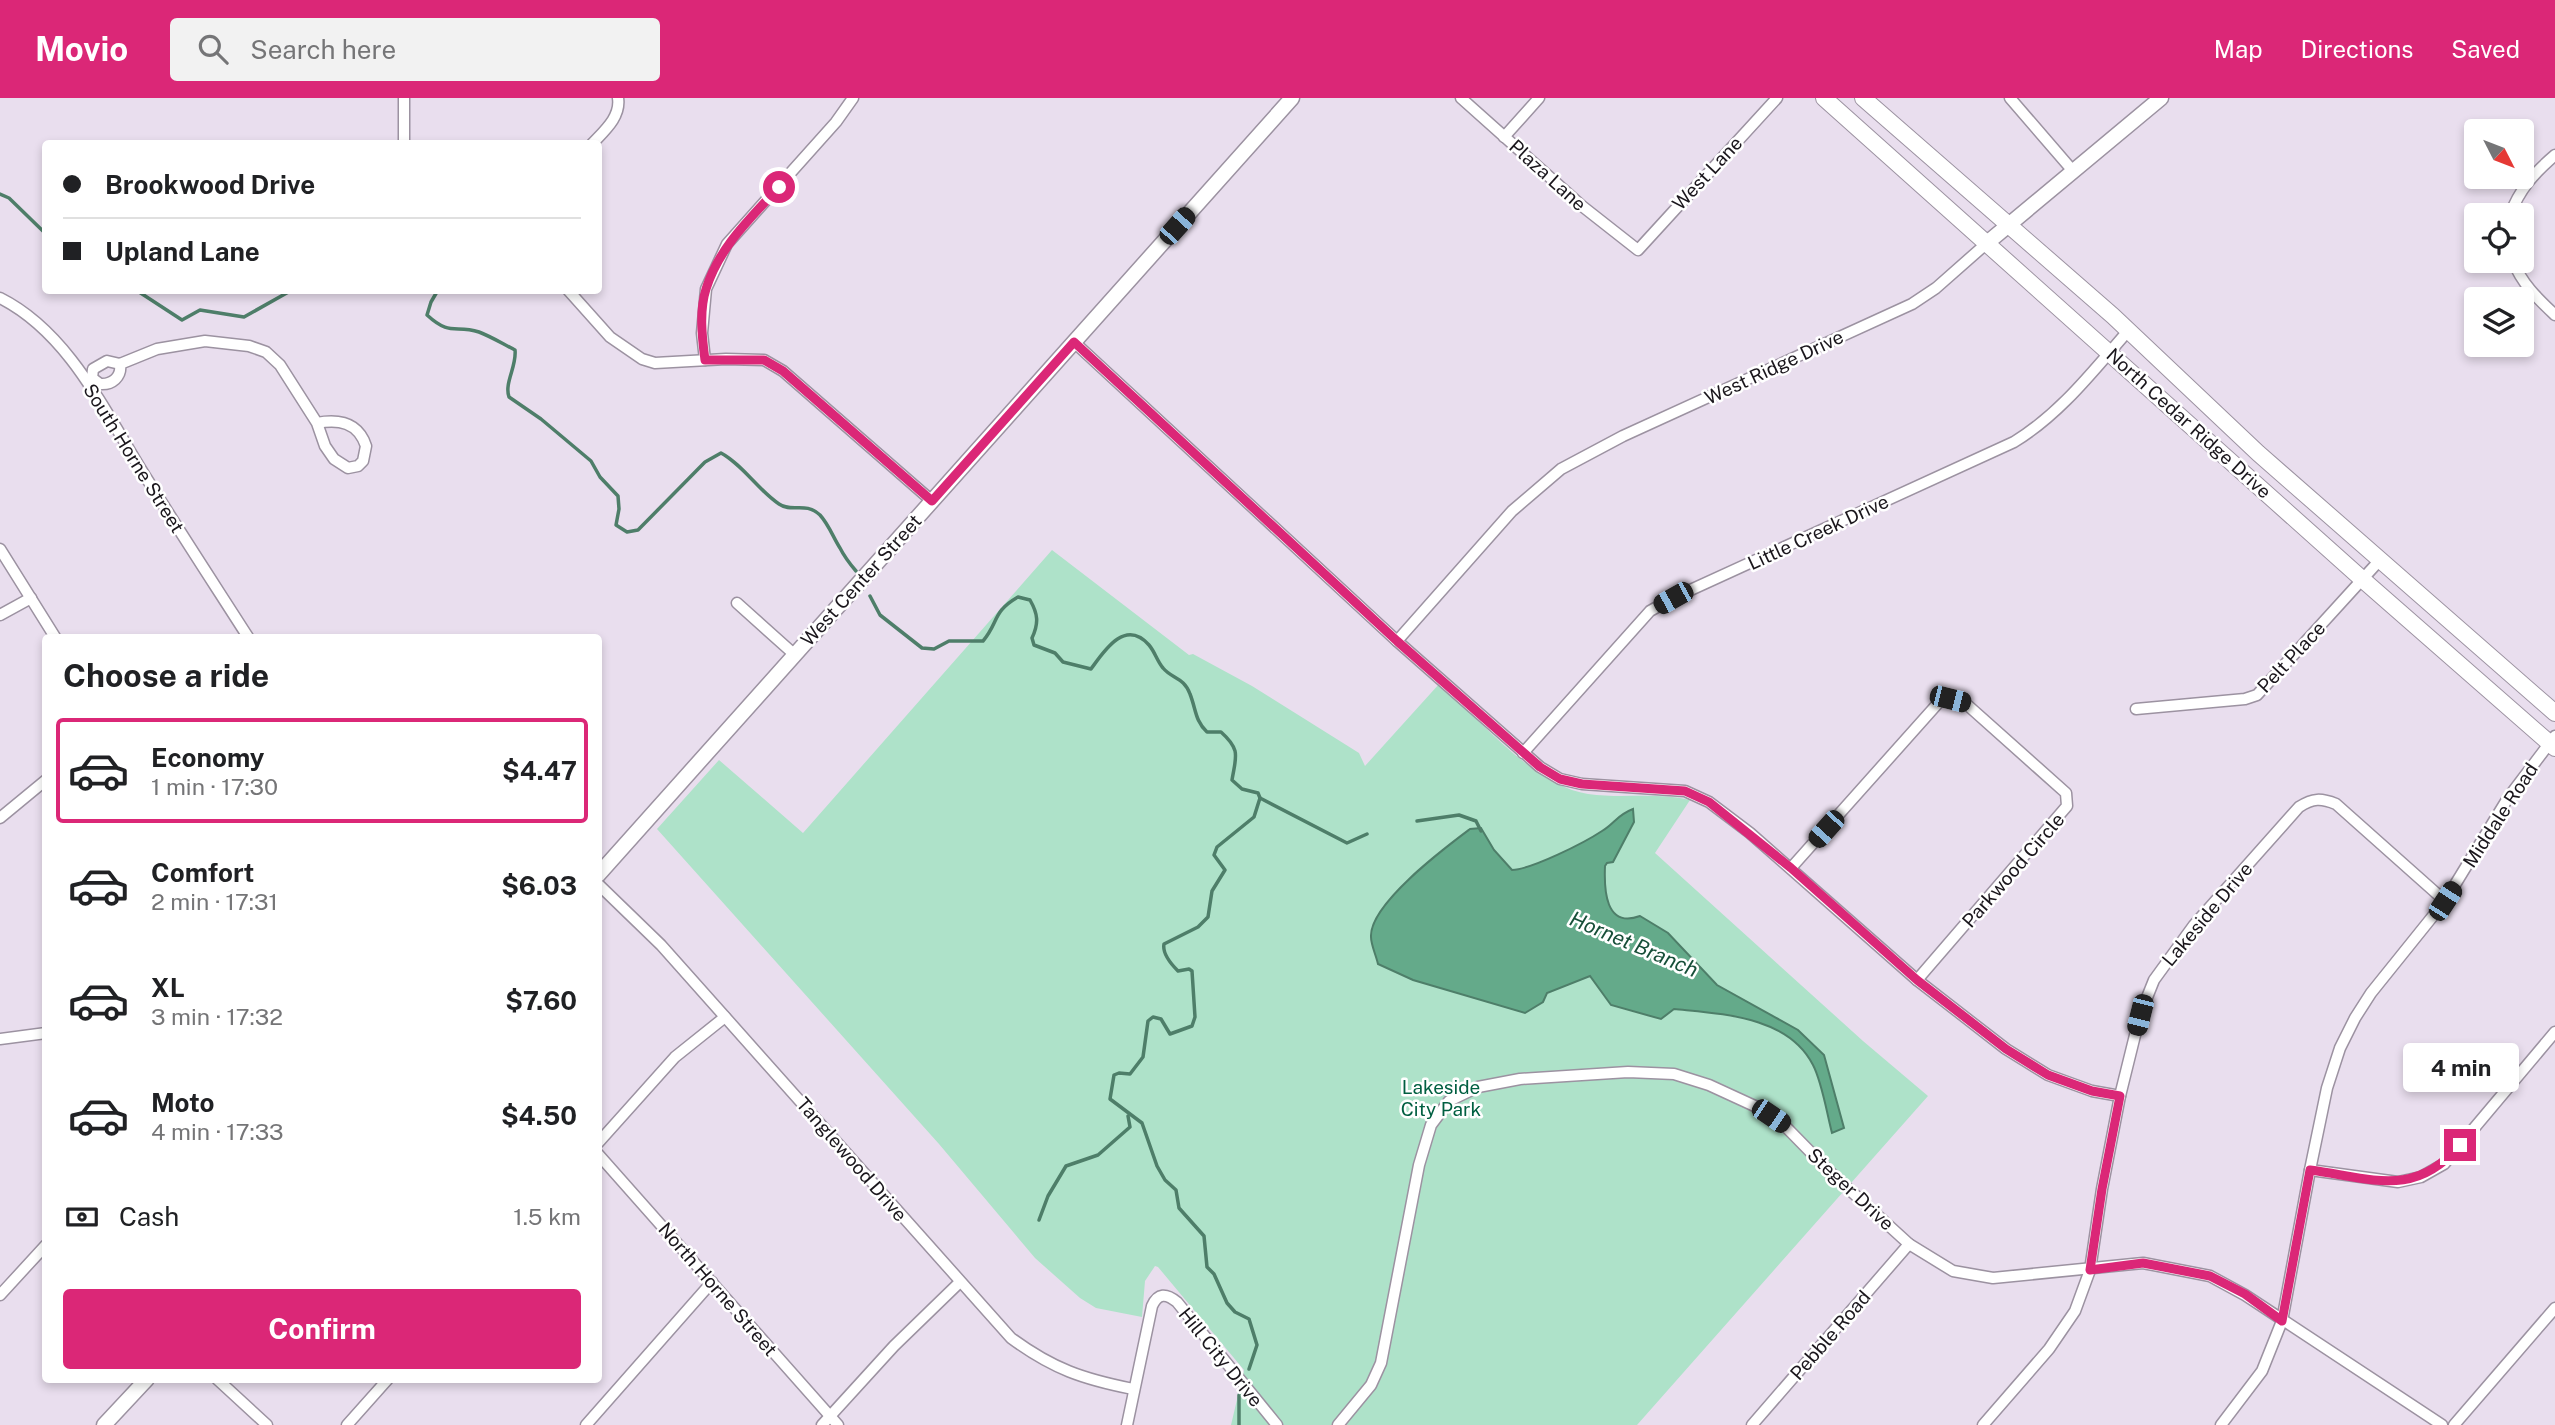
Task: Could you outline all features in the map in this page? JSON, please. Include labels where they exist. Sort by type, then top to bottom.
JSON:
[{"type":"main road","name":"North Cedar Ridge Drive","points":[[1824,98],[2362,579],[2553,742]]},
{"type":"main road","name":"North Cedar Ridge Drive","points":[[1863,98],[2128,331],[2258,453],[2379,561],[2555,713]]},
{"type":"street","points":[[404,98],[404,140]]},
{"type":"street","points":[[596,140],[615,119],[620,102],[618,98]]},
{"type":"street","points":[[705,360],[702,333],[706,289],[727,244],[836,122],[853,98]]},
{"type":"street","name":"West Center Street","points":[[602,871],[1292,98]]},
{"type":"street","name":"Plaza Lane","points":[[1461,98],[1586,209],[1638,250]]},
{"type":"street","points":[[1504,136],[1539,98]]},
{"type":"street","name":"West Lane","points":[[1638,250],[1777,98]]},
{"type":"street","points":[[2010,98],[2073,171]]},
{"type":"street","name":"West Ridge Drive","points":[[1397,641],[1512,510],[1561,470],[1623,436],[1913,304],[1937,288],[2161,98]]},
{"type":"street","points":[[2514,203],[2534,173],[2555,155]]},
{"type":"street","points":[[2517,273],[2535,296],[2555,315]]},
{"type":"street","points":[[572,294],[610,337],[642,359],[655,363],[764,360],[783,371],[932,501]]},
{"type":"street","name":"South Horne Street","points":[[0,298],[49,335],[91,382],[246,634]]},
{"type":"street","name":"Little Creek Drive","points":[[1523,752],[1650,611],[1673,598],[2014,442],[2037,428],[2060,408],[2128,331]]},
{"type":"street","points":[[120,364],[120,372],[114,381],[100,384],[91,382],[93,369],[100,364],[112,361],[120,364],[143,353],[180,344],[205,341],[249,346],[266,352],[280,365],[317,422],[325,446],[340,465],[348,468],[358,466],[363,461],[366,446],[348,423],[339,420],[317,422]]},
{"type":"street","points":[[1074,342],[1397,641],[1540,767],[1560,779],[1582,784],[1685,791],[1709,802],[1791,868],[1917,980],[2006,1049],[2048,1075],[2092,1091],[2120,1096]]},
{"type":"street","points":[[0,549],[53,634]]},
{"type":"street","name":"Pelt Place","points":[[2136,709],[2245,699],[2257,695],[2379,561]]},
{"type":"street","points":[[0,615],[31,598]]},
{"type":"street","points":[[737,603],[795,655]]},
{"type":"street","name":"Parkwood Circle","points":[[1791,868],[1940,701],[1950,699],[1964,702],[2015,745],[2066,793],[2067,806],[1917,980]]},
{"type":"street","name":"Middale Road","points":[[2221,1425],[2262,1371],[2282,1321],[2310,1170],[2328,1088],[2340,1048],[2371,993],[2445,901],[2508,798],[2553,742]]},
{"type":"street","points":[[0,818],[42,783]]},
{"type":"street","name":"Lakeside Drive","points":[[1983,1425],[2049,1349],[2075,1311],[2090,1270],[2120,1096],[2140,1015],[2154,980],[2175,949],[2299,807],[2309,800],[2323,799],[2336,804],[2445,901]]},
{"type":"street","name":"Tanglewood Drive","points":[[602,888],[661,945],[1011,1338],[1034,1355],[1076,1376],[1133,1389]]},
{"type":"street","points":[[602,1139],[675,1057],[725,1017]]},
{"type":"street","points":[[2310,1170],[2398,1182],[2421,1177],[2444,1164],[2555,1032]]},
{"type":"street","points":[[0,1039],[42,1034]]},
{"type":"street","name":"Steger Drive","points":[[1338,1425],[1371,1385],[1381,1363],[1419,1165],[1431,1125],[1449,1101],[1478,1087],[1520,1079],[1628,1072],[1674,1074],[1709,1085],[1759,1108],[1783,1124],[1830,1172],[1909,1244],[1953,1271],[1993,1278],[2143,1263],[2210,1276],[2245,1294],[2442,1425]]},
{"type":"street","name":"North Horne Street","points":[[602,1158],[712,1282],[826,1421],[838,1425]]},
{"type":"street","name":"Pebble Road","points":[[1752,1425],[1909,1244]]},
{"type":"street","points":[[0,1295],[42,1249]]},
{"type":"street","points":[[586,1425],[712,1282]]},
{"type":"street","points":[[826,1421],[904,1336],[960,1282]]},
{"type":"street","name":"Hill City Drive","points":[[1133,1389],[1155,1298],[1161,1295],[1170,1296],[1277,1425]]},
{"type":"street","points":[[2454,1425],[2555,1308]]},
{"type":"street","points":[[104,1425],[143,1383]]},
{"type":"street","points":[[221,1383],[267,1425]]},
{"type":"street","points":[[346,1425],[384,1383]]},
{"type":"street","points":[[1127,1425],[1133,1389]]},
{"type":"green space","name":"Lakeside City Park","points":[[1052,550],[1189,655],[1193,654],[1252,686],[1359,753],[1365,766],[1440,683],[1528,765],[1568,788],[1588,794],[1664,796],[1690,800],[1655,853],[1863,1041],[1928,1096],[1637,1425],[1231,1425],[1244,1370],[1158,1267],[1155,1266],[1145,1281],[1142,1317],[1096,1308],[1080,1298],[1035,1258],[939,1144],[657,829],[719,760],[803,833]]},
{"type":"water","points":[[1633,809],[1634,822],[1613,862],[1605,866],[1606,895],[1613,912],[1628,919],[1640,916],[1668,933],[1717,985],[1798,1030],[1824,1055],[1844,1128],[1832,1133],[1816,1072],[1802,1049],[1787,1036],[1752,1020],[1674,1009],[1661,1019],[1611,1005],[1590,976],[1547,993],[1543,1002],[1525,1013],[1413,980],[1378,964],[1371,937],[1382,909],[1411,877],[1470,829],[1481,828],[1494,850],[1512,870],[1521,869],[1571,848],[1602,831]]},
{"type":"waterway","name":"Hornet Branch","points":[[0,194],[9,198],[42,230]]},
{"type":"waterway","name":"Hornet Branch","points":[[142,294],[182,320],[200,310],[244,317],[285,294]]},
{"type":"waterway","name":"Hornet Branch","points":[[436,294],[427,315],[435,322],[448,328],[479,332],[515,350],[508,386],[509,397],[541,419],[591,461],[600,477],[618,496],[616,525],[627,532],[638,530],[705,462],[721,453],[779,504],[789,508],[809,509],[820,515],[856,571]]},
{"type":"waterway","name":"Hornet Branch","points":[[870,596],[880,615],[922,648],[934,649],[949,641],[983,641],[1000,613],[1018,597],[1030,600],[1035,610],[1037,623],[1032,638],[1034,645],[1055,653],[1063,662],[1091,669],[1116,640],[1132,635],[1140,638],[1149,645],[1163,668],[1187,688],[1203,728],[1207,732],[1221,732],[1232,744],[1236,754],[1232,780],[1242,789],[1258,793],[1260,798],[1347,843],[1367,834]]},
{"type":"waterway","points":[[1249,1369],[1257,1345],[1249,1319],[1235,1312],[1227,1303],[1214,1274],[1207,1267],[1204,1236],[1179,1208],[1176,1190],[1165,1180],[1157,1166],[1142,1123],[1110,1099],[1114,1075],[1130,1074],[1143,1057],[1148,1021],[1153,1017],[1161,1019],[1170,1034],[1192,1026],[1195,1017],[1192,971],[1178,971],[1166,955],[1164,944],[1198,927],[1208,917],[1212,891],[1225,870],[1214,855],[1217,847],[1254,817],[1260,798]]},
{"type":"waterway","name":"Hornet Branch","points":[[1417,821],[1459,815],[1476,821],[1481,831]]},
{"type":"waterway","points":[[1039,1220],[1048,1196],[1066,1166],[1098,1155],[1130,1127],[1128,1116]]},
{"type":"waterway","points":[[1239,1395],[1239,1425]]},
{"type":"route","points":[[779,187],[727,244],[706,289],[702,314],[705,360],[764,360],[783,371],[932,501],[1074,342],[1397,641],[1540,767],[1560,779],[1582,784],[1685,791],[1709,802],[1791,868],[1917,980],[2006,1049],[2048,1075],[2092,1091],[2120,1096],[2090,1270],[2143,1263],[2210,1276],[2245,1294],[2282,1321],[2310,1170],[2398,1182],[2421,1177],[2444,1164],[2460,1145]]}]
